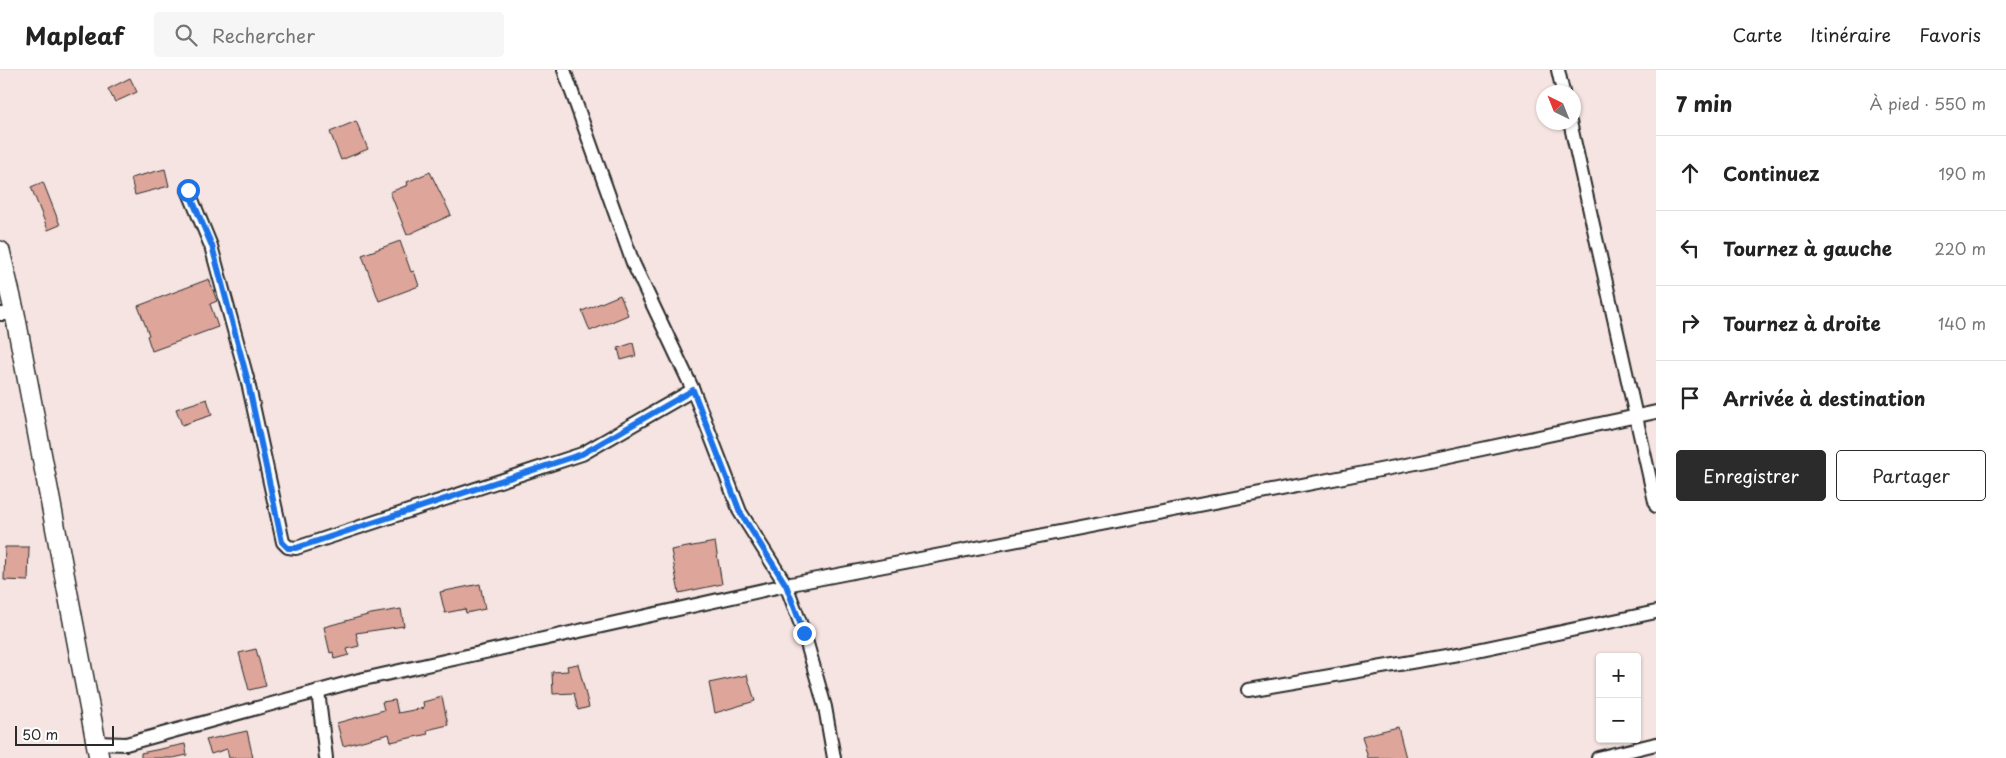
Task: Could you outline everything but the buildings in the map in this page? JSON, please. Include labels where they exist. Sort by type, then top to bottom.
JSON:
[{"type":"street","points":[[564,70],[633,263],[693,390],[740,512],[786,585],[804,633],[825,707],[834,758]]},
{"type":"street","points":[[1558,70],[1561,85]]},
{"type":"street","points":[[1572,130],[1656,506]]},
{"type":"street","points":[[188,190],[212,246],[247,378],[282,542],[288,548],[296,548],[582,454],[693,390]]},
{"type":"street","points":[[0,251],[7,314],[97,750],[126,744],[369,678],[786,585],[1416,463],[1656,412]]},
{"type":"street","points":[[1248,690],[1458,654],[1656,612]]},
{"type":"street","points":[[318,691],[326,758]]},
{"type":"street","points":[[1598,758],[1656,744]]},
{"type":"route","points":[[188,190],[212,246],[247,378],[282,542],[288,548],[296,548],[582,454],[693,390],[740,512],[786,585],[804,633]]}]
